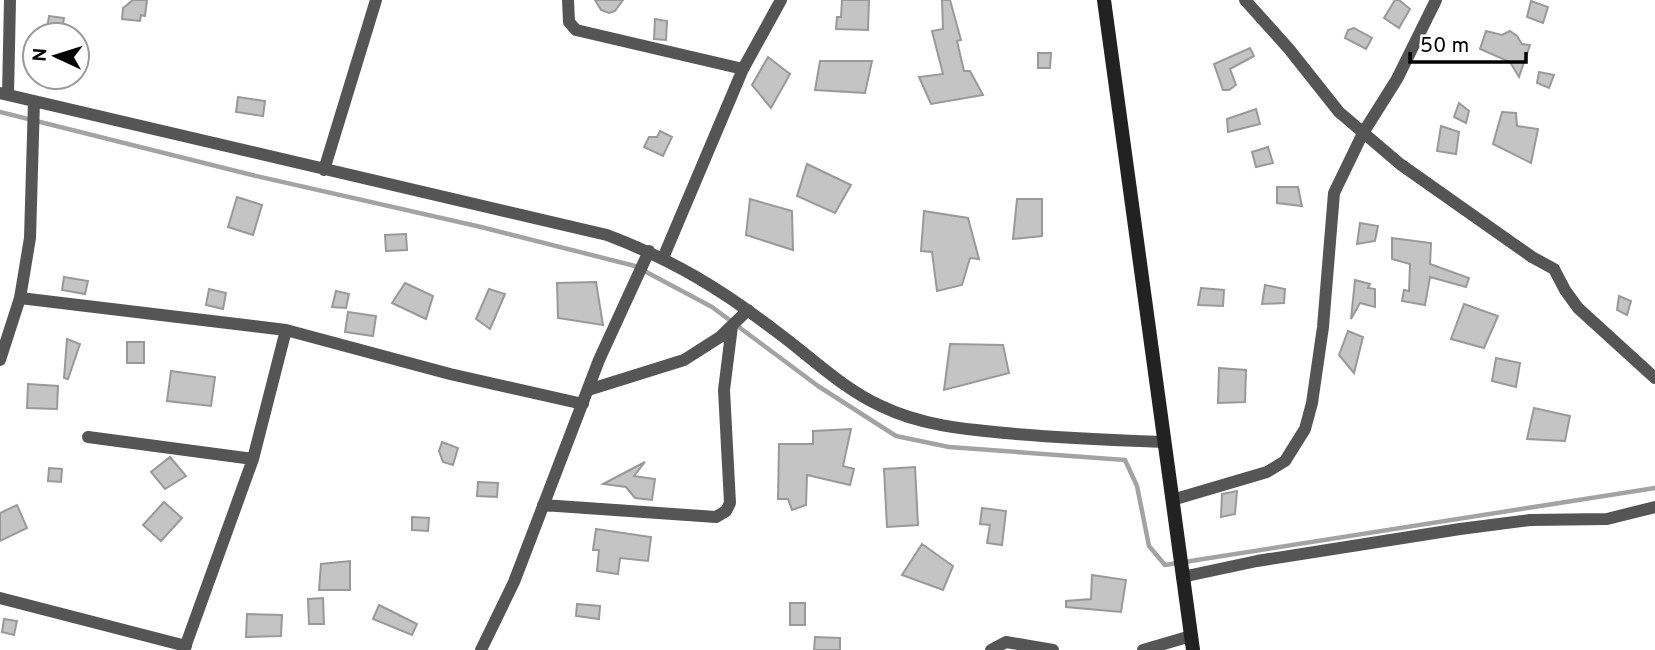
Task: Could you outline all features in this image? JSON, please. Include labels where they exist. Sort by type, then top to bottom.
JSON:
[{"type":"main road","points":[[1104,0],[1192,643]]},
{"type":"street","points":[[10,0],[4,94],[607,235],[649,251],[690,272],[748,310],[857,393],[881,407],[914,419],[955,428],[1059,438],[1164,442]]},
{"type":"street","points":[[324,170],[376,0]]},
{"type":"street","points":[[568,0],[569,22],[576,30],[743,69]]},
{"type":"street","points":[[663,258],[743,69],[781,0]]},
{"type":"street","points":[[1245,0],[1289,49],[1339,112],[1400,164],[1532,257],[1554,269],[1578,307],[1655,378]]},
{"type":"street","points":[[1172,500],[1267,472],[1285,461],[1305,429],[1312,403],[1323,327],[1332,200],[1363,133],[1397,79],[1436,0]]},
{"type":"street","points":[[0,360],[20,298],[30,238],[34,101]]},
{"type":"street","points":[[481,650],[514,582],[588,390],[649,251]]},
{"type":"street","points":[[20,298],[286,330],[450,374],[583,404]]},
{"type":"street","points":[[588,390],[684,360],[720,337],[748,310]]},
{"type":"street","points":[[543,505],[716,517],[726,511],[730,503],[724,390],[732,326]]},
{"type":"street","points":[[0,598],[185,648],[253,459],[286,330]]},
{"type":"street","points":[[88,437],[253,459]]},
{"type":"street","points":[[1182,577],[1257,561],[1460,529],[1530,520],[1607,519],[1655,507]]},
{"type":"street","points":[[991,650],[1006,642],[1053,650]]},
{"type":"street","points":[[1143,650],[1192,643]]},
{"type":"building","points":[[133,0],[147,0],[145,16],[141,15],[140,21],[122,19],[123,8]]},
{"type":"building","points":[[595,0],[623,0],[615,11],[609,13],[601,10]]},
{"type":"building","points":[[842,0],[869,0],[868,30],[836,29],[837,17],[841,17]]},
{"type":"building","points":[[942,0],[950,0],[961,40],[957,41],[964,71],[970,71],[983,95],[931,104],[919,77],[943,74],[932,31],[943,29]]},
{"type":"building","points":[[1395,0],[1410,9],[1399,28],[1384,18]]},
{"type":"building","points":[[1531,1],[1548,7],[1543,23],[1527,17]]},
{"type":"building","points":[[49,16],[64,18],[63,21],[48,21]]},
{"type":"building","points":[[655,19],[667,21],[666,40],[654,39]]},
{"type":"building","points":[[1354,28],[1372,38],[1366,49],[1345,38],[1348,30]]},
{"type":"building","points":[[1486,31],[1502,35],[1510,31],[1522,44],[1530,45],[1519,77],[1510,62],[1480,49]]},
{"type":"building","points":[[1250,48],[1254,56],[1230,69],[1236,85],[1229,90],[1223,90],[1214,64]]},
{"type":"building","points":[[1038,53],[1051,53],[1050,68],[1038,68]]},
{"type":"building","points":[[768,57],[790,74],[771,108],[752,85]]},
{"type":"building","points":[[820,61],[872,61],[865,93],[815,90]]},
{"type":"building","points":[[1539,72],[1554,75],[1549,88],[1537,83]]},
{"type":"building","points":[[238,97],[265,101],[263,116],[236,112]]},
{"type":"building","points":[[1459,103],[1469,111],[1466,123],[1454,117]]},
{"type":"building","points":[[1256,109],[1260,124],[1228,132],[1227,119]]},
{"type":"building","points":[[1502,112],[1516,113],[1517,126],[1538,129],[1531,163],[1493,144]]},
{"type":"building","points":[[1441,126],[1459,132],[1456,154],[1437,151]]},
{"type":"building","points":[[660,131],[672,137],[663,156],[644,147],[649,137],[657,137]]},
{"type":"building","points":[[1268,147],[1273,163],[1256,167],[1252,152]]},
{"type":"building","points":[[807,164],[851,185],[835,213],[797,196]]},
{"type":"building","points":[[1277,187],[1298,187],[1302,206],[1277,203]]},
{"type":"building","points":[[237,197],[262,205],[253,235],[228,227]]},
{"type":"building","points":[[750,199],[792,211],[793,250],[746,235]]},
{"type":"building","points":[[1017,199],[1042,199],[1042,236],[1013,239]]},
{"type":"building","points":[[924,211],[968,218],[979,259],[970,258],[962,285],[937,291],[932,252],[921,251]]},
{"type":"building","points":[[1360,223],[1378,226],[1375,241],[1357,244]]},
{"type":"building","points":[[406,234],[407,250],[386,251],[385,235]]},
{"type":"building","points":[[1392,238],[1431,243],[1430,264],[1469,278],[1466,287],[1430,277],[1425,305],[1402,301],[1404,290],[1409,291],[1410,264],[1392,259]]},
{"type":"building","points":[[64,277],[88,281],[85,294],[62,290]]},
{"type":"building","points":[[1355,280],[1370,284],[1368,288],[1375,289],[1375,307],[1360,303],[1351,319]]},
{"type":"building","points":[[596,282],[603,325],[558,318],[557,283]]},
{"type":"building","points":[[405,283],[433,296],[426,319],[392,303]]},
{"type":"building","points":[[1265,285],[1285,289],[1284,303],[1262,304]]},
{"type":"building","points":[[1201,288],[1224,290],[1223,306],[1198,305]]},
{"type":"building","points":[[209,289],[226,293],[223,309],[206,305]]},
{"type":"building","points":[[489,289],[505,294],[490,329],[476,319]]},
{"type":"building","points":[[336,291],[349,294],[346,308],[332,307]]},
{"type":"building","points":[[1619,296],[1631,301],[1627,315],[1617,310]]},
{"type":"building","points":[[1464,304],[1498,316],[1484,348],[1451,339]]},
{"type":"building","points":[[348,312],[376,316],[373,336],[345,332]]},
{"type":"building","points":[[1348,331],[1363,337],[1354,373],[1339,355]]},
{"type":"building","points":[[67,339],[80,344],[68,379],[64,378]]},
{"type":"building","points":[[127,342],[144,342],[144,363],[127,363]]},
{"type":"building","points":[[950,344],[1003,345],[1009,373],[944,390]]},
{"type":"building","points":[[1496,358],[1520,363],[1516,387],[1492,381]]},
{"type":"building","points":[[1219,368],[1246,370],[1245,402],[1218,403]]},
{"type":"building","points":[[171,371],[215,377],[211,406],[167,401]]},
{"type":"building","points":[[28,384],[58,386],[57,409],[27,408]]},
{"type":"building","points":[[1534,408],[1570,416],[1565,441],[1527,439]]},
{"type":"building","points":[[851,429],[843,466],[854,469],[850,485],[807,475],[806,505],[792,510],[788,499],[778,499],[779,444],[813,444],[813,431]]},
{"type":"building","points":[[442,442],[458,448],[453,465],[443,462],[439,451]]},
{"type":"building","points":[[170,457],[186,476],[165,489],[151,472]]},
{"type":"building","points":[[645,462],[634,476],[655,479],[652,500],[635,498],[626,487],[603,484]]},
{"type":"building","points":[[915,467],[918,525],[887,527],[884,469]]},
{"type":"building","points":[[49,468],[62,469],[61,482],[48,481]]},
{"type":"building","points":[[478,482],[498,483],[497,497],[477,496]]},
{"type":"building","points":[[1237,491],[1235,514],[1221,517],[1222,494]]},
{"type":"building","points":[[164,502],[182,518],[161,541],[143,525]]},
{"type":"building","points":[[17,505],[27,528],[0,541],[0,513]]},
{"type":"building","points":[[982,508],[1006,511],[1002,545],[987,543],[990,525],[980,524]]},
{"type":"building","points":[[412,517],[429,518],[428,531],[412,530]]},
{"type":"building","points":[[596,529],[651,537],[648,561],[620,558],[618,574],[597,571],[599,550],[593,550]]},
{"type":"building","points":[[922,544],[953,566],[943,590],[902,575]]},
{"type":"building","points":[[350,561],[350,590],[319,590],[321,564]]},
{"type":"building","points":[[1092,575],[1126,580],[1121,612],[1066,607],[1066,601],[1091,599]]},
{"type":"building","points":[[323,598],[324,624],[309,624],[308,599]]},
{"type":"building","points":[[790,603],[805,603],[805,625],[790,625]]},
{"type":"building","points":[[577,604],[600,606],[599,619],[576,616]]},
{"type":"building","points":[[379,605],[417,624],[412,635],[373,619]]},
{"type":"building","points":[[247,614],[282,615],[281,636],[246,637]]},
{"type":"building","points":[[4,619],[17,621],[14,635],[2,632]]},
{"type":"building","points":[[815,637],[840,638],[840,650],[814,650]]},
{"type":"waterway","points":[[0,112],[635,266],[712,307],[818,386],[896,436],[949,447],[1125,460],[1137,486],[1149,546],[1165,565],[1655,488]]}]
